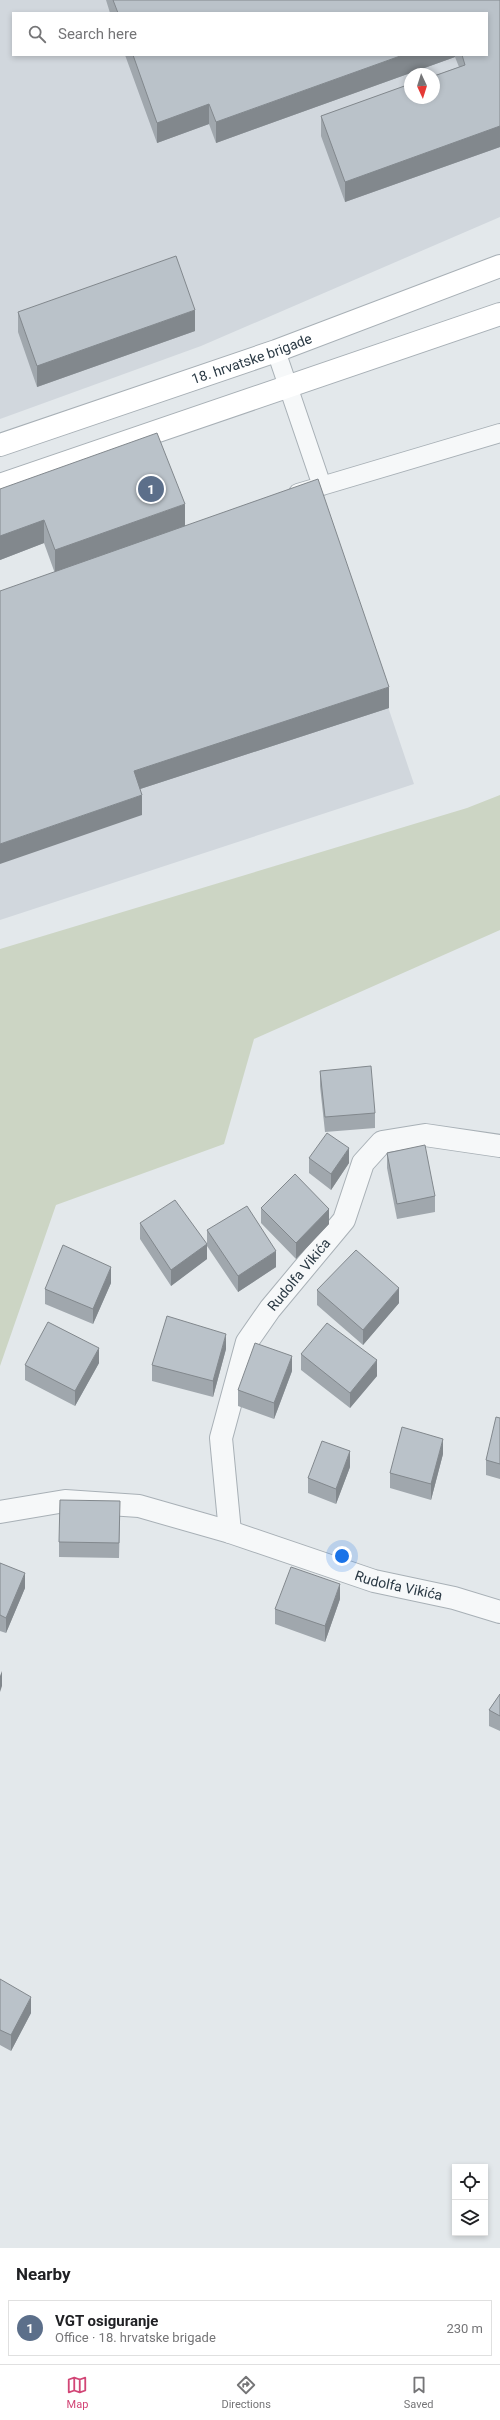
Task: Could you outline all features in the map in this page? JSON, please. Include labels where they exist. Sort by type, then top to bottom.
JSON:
[{"type":"main road","name":"18. hrvatske brigade","points":[[0,445],[276,351],[500,266]]},
{"type":"main road","points":[[0,485],[289,388],[500,314]]},
{"type":"street","name":"Rudolfa Vikića","points":[[230,1532],[221,1438],[247,1342],[270,1309],[344,1220],[363,1163],[382,1142],[425,1135],[500,1146]]},
{"type":"street","name":"Rudolfa Vikića","points":[[0,1512],[65,1501],[139,1506],[230,1532],[374,1581],[454,1598],[500,1612]]},
{"type":"lane","points":[[276,351],[322,486]]},
{"type":"lane","points":[[285,497],[500,434]]},
{"type":"shaded area","points":[[0,0],[500,0],[500,217],[201,346],[0,419]]},
{"type":"shaded area","points":[[318,499],[414,784],[0,920],[0,612]]},
{"type":"green space","points":[[500,795],[500,930],[254,1039],[224,1144],[56,1205],[0,1366],[0,949],[467,808]]},
{"type":"building","points":[[113,0],[500,0],[500,126],[345,182],[321,116],[404,86],[404,104],[440,104],[440,74],[465,65],[462,56],[488,56],[488,12],[118,12]]},
{"type":"building","points":[[133,56],[400,56],[216,122],[209,104],[157,123]]},
{"type":"building","points":[[176,256],[195,310],[37,366],[18,312]]},
{"type":"building","points":[[157,433],[185,504],[55,550],[44,520],[0,536],[0,489]]},
{"type":"building","points":[[318,479],[389,687],[134,771],[142,795],[0,844],[0,591]]},
{"type":"building","points":[[371,1066],[375,1113],[325,1117],[320,1071]]},
{"type":"building","points":[[327,1133],[349,1148],[331,1174],[309,1158]]},
{"type":"building","points":[[425,1145],[435,1196],[397,1204],[387,1153]]},
{"type":"building","points":[[295,1174],[329,1209],[296,1243],[261,1208]]},
{"type":"building","points":[[175,1200],[207,1244],[171,1270],[140,1223]]},
{"type":"building","points":[[247,1206],[276,1251],[238,1276],[207,1230]]},
{"type":"building","points":[[63,1245],[111,1267],[93,1309],[45,1289]]},
{"type":"building","points":[[356,1250],[399,1288],[363,1330],[317,1290]]},
{"type":"building","points":[[167,1316],[226,1334],[213,1381],[152,1365]]},
{"type":"building","points":[[48,1322],[99,1348],[75,1391],[25,1365]]},
{"type":"building","points":[[327,1323],[377,1360],[350,1393],[301,1354]]},
{"type":"building","points":[[255,1343],[292,1356],[274,1403],[238,1390]]},
{"type":"building","points":[[496,1417],[500,1418],[500,1464],[486,1460]]},
{"type":"building","points":[[402,1427],[443,1439],[431,1484],[390,1473]]},
{"type":"building","points":[[322,1441],[350,1451],[336,1489],[308,1478]]},
{"type":"building","points":[[60,1500],[120,1501],[119,1543],[59,1542]]},
{"type":"building","points":[[0,1563],[25,1573],[6,1618],[0,1615]]},
{"type":"building","points":[[291,1567],[340,1584],[325,1626],[275,1609]]},
{"type":"building","points":[[500,1694],[500,1716],[489,1710]]},
{"type":"building","points":[[0,1979],[31,1997],[11,2035],[0,2030]]},
{"type":"place","name":"VGT osiguranje","points":[[151,489]]}]
